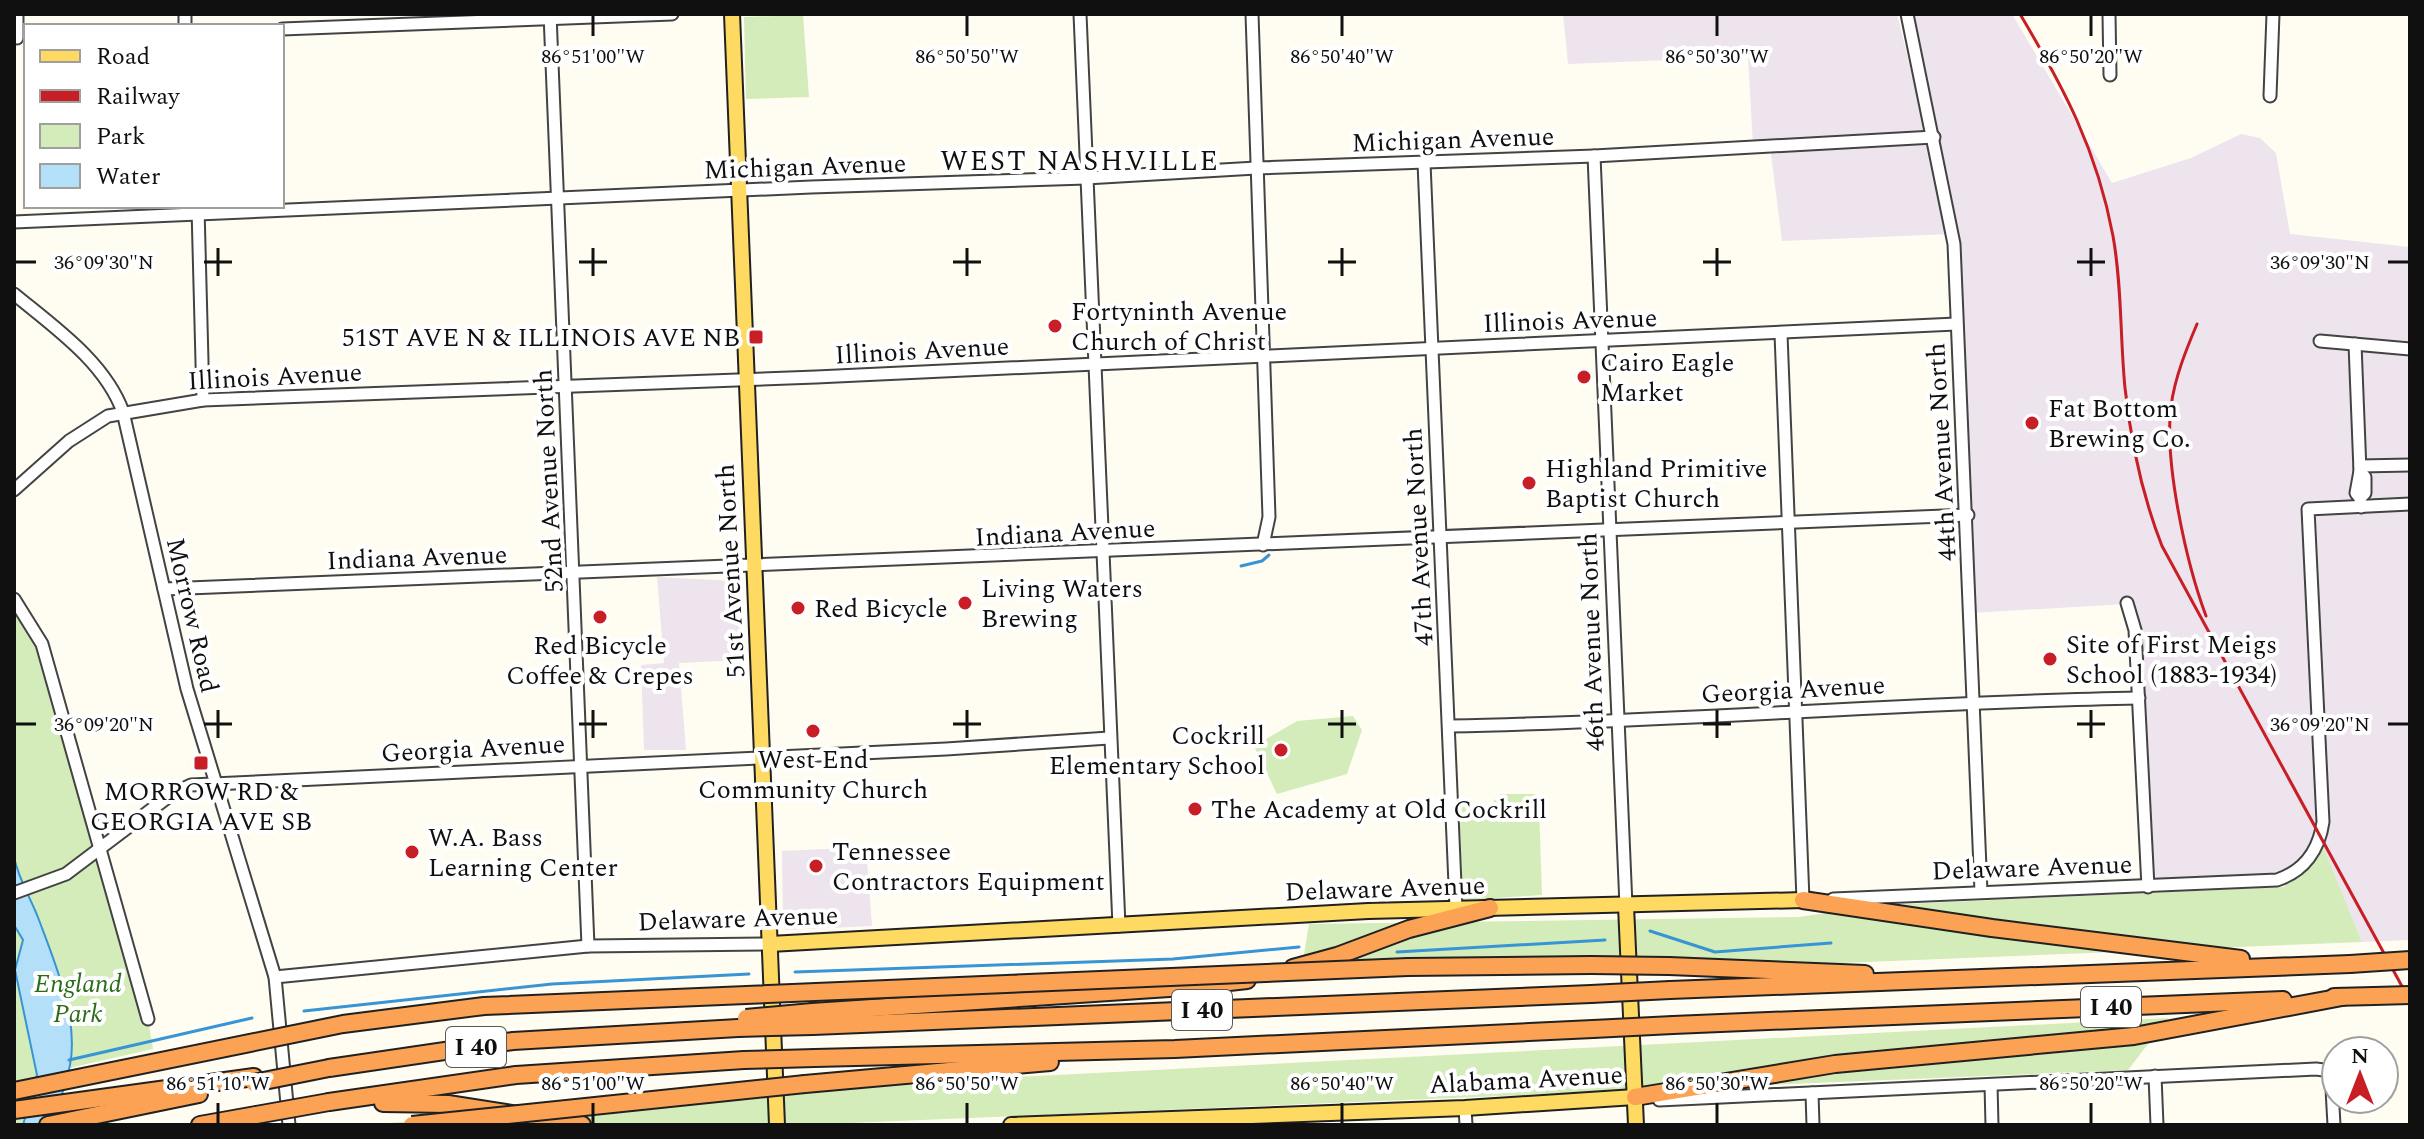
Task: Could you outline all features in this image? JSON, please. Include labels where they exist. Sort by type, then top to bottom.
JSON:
[{"type":"highway","points":[[1803,900],[1992,928],[2291,965]]},
{"type":"highway","points":[[813,1019],[1244,981],[1337,956],[1409,929],[1490,908]]},
{"type":"highway","name":"I 40","points":[[48,1125],[254,1080],[513,1041],[739,1024],[1591,994],[2410,960]]},
{"type":"highway","points":[[14,1091],[343,1024],[484,1006],[1408,967],[1669,966],[1828,970],[1922,979]]},
{"type":"highway","name":"I 40","points":[[200,1125],[329,1102],[516,1075],[744,1060],[1175,1049],[2410,995]]},
{"type":"highway","points":[[1635,1097],[1835,1064],[2134,1036],[2342,997]]},
{"type":"highway","points":[[412,1125],[1175,1049]]},
{"type":"highway","points":[[14,1110],[254,1080]]},
{"type":"highway","points":[[329,1102],[448,1104],[582,1125]]},
{"type":"main road","name":"51st Avenue North","points":[[732,14],[777,1125]]},
{"type":"main road","name":"Delaware Avenue","points":[[770,944],[1290,914],[1803,900]]},
{"type":"main road","name":"46th Avenue North","points":[[1626,906],[1636,1125]]},
{"type":"main road","name":"Alabama Avenue","points":[[1011,1125],[1297,1119],[1635,1097]]},
{"type":"street","points":[[17,14],[19,38]]},
{"type":"street","points":[[284,29],[550,16],[672,14]]},
{"type":"street","points":[[1080,14],[1092,362],[1119,926]]},
{"type":"street","points":[[1252,14],[1269,517],[1263,545]]},
{"type":"street","name":"44th Avenue North","points":[[1907,14],[1954,244],[1968,515],[1981,892]]},
{"type":"street","points":[[2109,14],[2110,75]]},
{"type":"street","points":[[2270,96],[2273,14]]},
{"type":"street","name":"52nd Avenue North","points":[[550,16],[588,946]]},
{"type":"street","name":"Michigan Avenue","points":[[284,208],[558,200],[740,190],[1086,178],[1256,168],[1594,156],[1934,137]]},
{"type":"street","name":"46th Avenue North","points":[[1594,156],[1626,906]]},
{"type":"street","name":"47th Avenue North","points":[[1424,163],[1456,908]]},
{"type":"street","name":"Michigan Avenue","points":[[14,222],[270,208]]},
{"type":"street","points":[[198,210],[203,400]]},
{"type":"street","name":"Morrow Road","points":[[14,294],[96,368],[115,390],[123,412],[213,782],[248,883],[275,977],[284,1041],[289,1125]]},
{"type":"street","name":"Illinois Avenue","points":[[14,490],[88,426],[123,412],[203,400],[745,379],[1956,324]]},
{"type":"street","points":[[1781,334],[1803,900]]},
{"type":"street","points":[[2320,341],[2410,349]]},
{"type":"street","points":[[2355,344],[2360,469],[2356,493],[2360,502],[2410,504]]},
{"type":"street","points":[[2360,469],[2410,465]]},
{"type":"street","name":"Delaware Avenue","points":[[1803,900],[2277,880],[2307,861],[2320,839],[2323,817],[2313,680],[2308,509],[2360,502]]},
{"type":"street","name":"Indiana Avenue","points":[[164,589],[1968,515]]},
{"type":"street","points":[[14,599],[42,644],[103,848],[148,1019]]},
{"type":"street","points":[[2127,603],[2135,630],[2148,887]]},
{"type":"street","name":"Georgia Avenue","points":[[1450,726],[1618,721],[1975,701],[2139,698]]},
{"type":"street","name":"Georgia Avenue","points":[[14,893],[46,883],[103,848],[172,794],[191,785],[1109,738]]},
{"type":"street","name":"Delaware Avenue","points":[[275,977],[588,946],[770,944]]},
{"type":"street","name":"Alabama Avenue","points":[[1635,1097],[1658,1100],[2155,1076],[2331,1071],[2334,1125]]},
{"type":"street","points":[[2155,1076],[2157,1125]]},
{"type":"street","points":[[1991,1085],[1992,1125]]},
{"type":"street","points":[[1812,1093],[1813,1125]]},
{"type":"street","points":[[1465,1108],[1466,1125]]},
{"type":"shaded area","points":[[1563,14],[1897,14],[1944,205],[1906,14],[2012,14],[2112,183],[2191,158],[2241,134],[2260,138],[2276,153],[2290,234],[2410,247],[2410,940],[2362,942],[2320,840],[2277,880],[2148,887],[2139,698],[2127,604],[1971,613],[1951,234],[1782,241],[1770,146],[1753,146],[1748,57],[1568,64]]},
{"type":"shaded area","points":[[657,577],[736,581],[739,589],[742,660],[679,663],[686,750],[644,750],[641,665],[664,663]]},
{"type":"shaded area","points":[[866,847],[872,926],[786,930],[783,925],[782,851]]},
{"type":"green space","points":[[803,15],[809,97],[746,99],[744,17]]},
{"type":"green space","name":"England Park","points":[[14,599],[29,619],[148,1019],[153,1049],[60,1070],[49,1125],[14,1125]]},
{"type":"green space","points":[[1353,716],[1362,730],[1347,774],[1277,794],[1254,746],[1297,721]]},
{"type":"green space","points":[[1501,794],[1535,794],[1539,806],[1542,895],[1463,900],[1459,807],[1490,805]]},
{"type":"green space","points":[[2320,839],[2362,942],[1817,964],[1561,956],[1303,960],[1309,924],[1799,917],[1881,905],[2284,887]]},
{"type":"green space","points":[[2168,1018],[2128,1070],[801,1125],[361,1125],[977,1079]]},
{"type":"water","points":[[14,857],[58,973],[71,1029],[70,1065],[52,1125],[23,1125],[37,1075],[15,970],[23,940],[14,925]]},
{"type":"waterway","points":[[1241,566],[1262,561],[1269,555]]},
{"type":"waterway","points":[[1650,931],[1715,952],[1831,943]]},
{"type":"waterway","points":[[1397,952],[1605,940]]},
{"type":"waterway","points":[[795,972],[1173,959],[1299,947]]},
{"type":"waterway","points":[[304,1011],[552,984],[749,974]]},
{"type":"waterway","points":[[69,1060],[252,1018]]},
{"type":"railway","points":[[2020,14],[2077,120],[2098,175],[2113,236],[2118,274],[2130,429],[2143,488],[2162,546],[2410,1001]]},
{"type":"railway","points":[[2197,324],[2175,385],[2170,429],[2178,512],[2206,616]]},
{"type":"place","name":"Fortyninth Avenue Church of Christ","points":[[1055,326]]},
{"type":"place","name":"51ST AVE N & ILLINOIS AVE NB","points":[[756,337]]},
{"type":"place","name":"Cairo Eagle Market","points":[[1584,377]]},
{"type":"place","name":"Fat Bottom Brewing Co.","points":[[2032,423]]},
{"type":"place","name":"Highland Primitive Baptist Church","points":[[1529,483]]},
{"type":"place","name":"Living Waters Brewing","points":[[965,603]]},
{"type":"place","name":"Red Bicycle","points":[[798,608]]},
{"type":"place","name":"Red Bicycle Coffee & Crepes","points":[[600,617]]},
{"type":"place","name":"Site of First Meigs School (1883-1934)","points":[[2050,659]]},
{"type":"place","name":"West End Community Church","points":[[813,731]]},
{"type":"place","name":"Cockrill Elementary School","points":[[1281,750]]},
{"type":"place","name":"MORROW RD & GEORGIA AVE SB","points":[[201,763]]},
{"type":"place","name":"The Academy at Old Cockrill","points":[[1195,809]]},
{"type":"place","name":"W.A. Bass Learning Center","points":[[412,852]]},
{"type":"place","name":"Tennessee Contractors Equipment","points":[[816,866]]},
{"type":"district","name":"WEST NASHVILLE","points":[[1080,160]]}]
